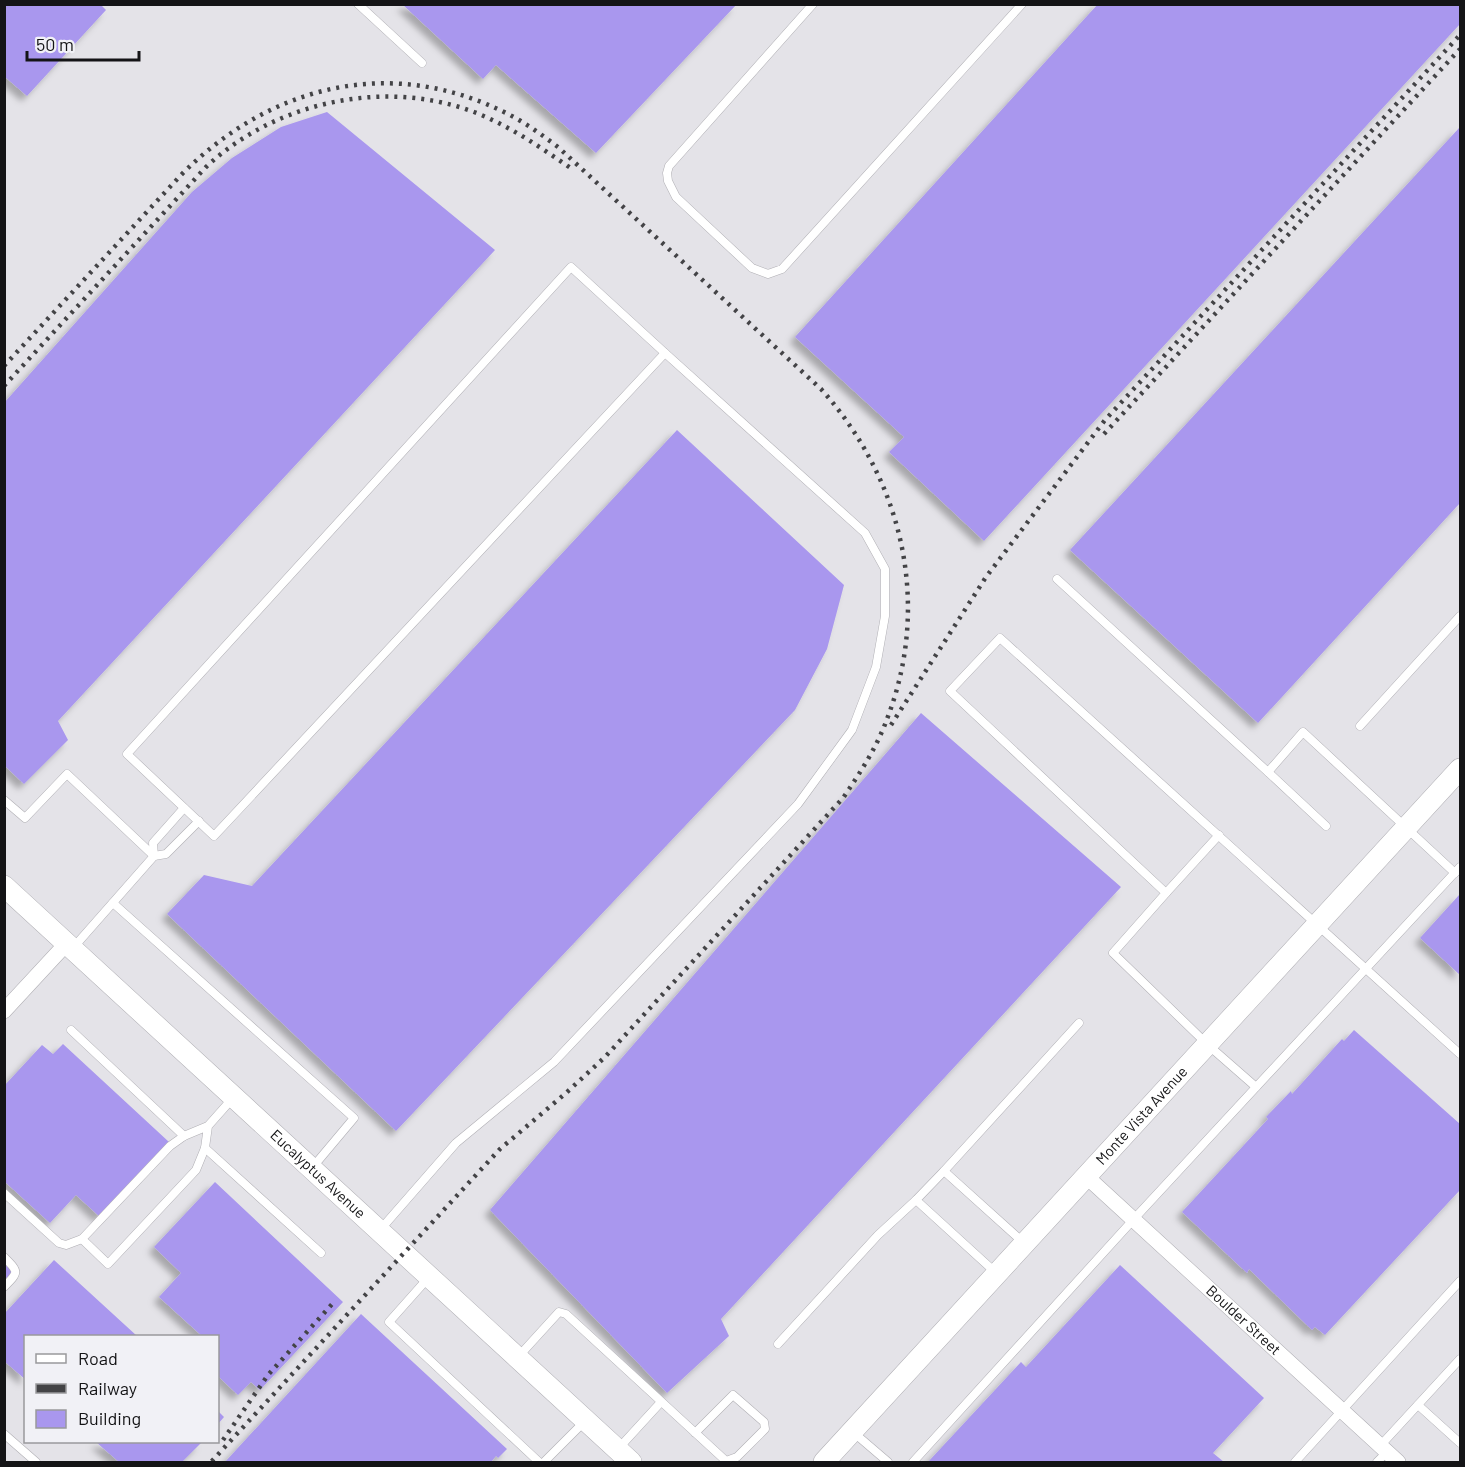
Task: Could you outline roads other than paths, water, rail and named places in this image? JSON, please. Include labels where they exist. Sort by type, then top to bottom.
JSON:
[{"type":"street","name":"Monte Vista Avenue","points":[[824,1462],[1461,769]]},
{"type":"street","name":"Eucalyptus Avenue","points":[[4,886],[624,1456]]},
{"type":"street","points":[[4,1011],[69,946]]},
{"type":"street","name":"Boulder Street","points":[[1087,1177],[1341,1411],[1386,1456]]},
{"type":"lane","points":[[358,4],[422,63]]},
{"type":"lane","points":[[813,4],[669,166],[667,173],[668,181],[676,197],[752,268],[768,274],[782,269],[1022,4]]},
{"type":"lane","points":[[379,1231],[456,1143],[554,1062],[798,804],[852,730],[876,667],[885,616],[885,569],[865,533],[571,267],[127,754],[214,836],[665,353]]},
{"type":"lane","points":[[1057,579],[1326,826]]},
{"type":"lane","points":[[1360,726],[1461,616]]},
{"type":"lane","points":[[1166,893],[950,691],[1000,638],[1461,1054]]},
{"type":"lane","points":[[913,1462],[1458,870],[1303,732],[1268,772]]},
{"type":"lane","points":[[4,800],[25,819],[67,774],[154,856]]},
{"type":"lane","points":[[154,856],[153,843],[184,808]]},
{"type":"lane","points":[[69,946],[113,903],[154,856],[166,854],[199,821]]},
{"type":"lane","points":[[1219,835],[1113,953],[1256,1088]]},
{"type":"lane","points":[[113,903],[354,1118],[310,1169]]},
{"type":"lane","points":[[778,1344],[878,1235],[944,1171],[1079,1023]]},
{"type":"lane","points":[[71,1030],[184,1136]]},
{"type":"lane","points":[[4,1193],[59,1243],[66,1245],[82,1239],[170,1146],[184,1136],[208,1126],[233,1098]]},
{"type":"lane","points":[[82,1239],[108,1264],[196,1170],[205,1148],[208,1126]]},
{"type":"lane","points":[[205,1148],[321,1253]]},
{"type":"lane","points":[[944,1171],[1025,1244]]},
{"type":"lane","points":[[916,1200],[997,1274]]},
{"type":"lane","points":[[4,1257],[16,1268],[17,1272],[4,1287]]},
{"type":"lane","points":[[429,1277],[389,1322],[539,1462]]},
{"type":"lane","points":[[1295,1462],[1461,1281]]},
{"type":"lane","points":[[517,1358],[559,1312],[566,1314],[726,1461],[737,1458],[765,1429],[764,1422],[733,1395],[696,1433]]},
{"type":"lane","points":[[1386,1456],[1418,1405],[1461,1359]]},
{"type":"lane","points":[[624,1456],[661,1402]]},
{"type":"lane","points":[[1418,1405],[1461,1443]]},
{"type":"lane","points":[[544,1462],[585,1421]]},
{"type":"lane","points":[[853,1431],[888,1462]]},
{"type":"lane","points":[[4,1434],[36,1462]]},
{"type":"railway","points":[[891,725],[986,577],[1105,420],[1460,35]]},
{"type":"railway","points":[[1104,434],[1460,49]]},
{"type":"railway","points":[[4,366],[181,175],[216,144],[254,119],[293,100],[335,88],[377,83],[421,86],[464,96],[508,114],[528,125],[558,147],[821,389],[849,424],[872,462],[889,502],[901,544],[907,587],[907,631],[900,675],[878,740],[843,798],[605,1057],[500,1149],[211,1462]]},
{"type":"railway","points":[[4,386],[206,167],[234,145],[264,126],[297,112],[332,102],[368,97],[404,97],[439,102],[474,112],[512,130],[572,169]]},
{"type":"railway","points":[[223,1440],[268,1375],[334,1302]]}]
